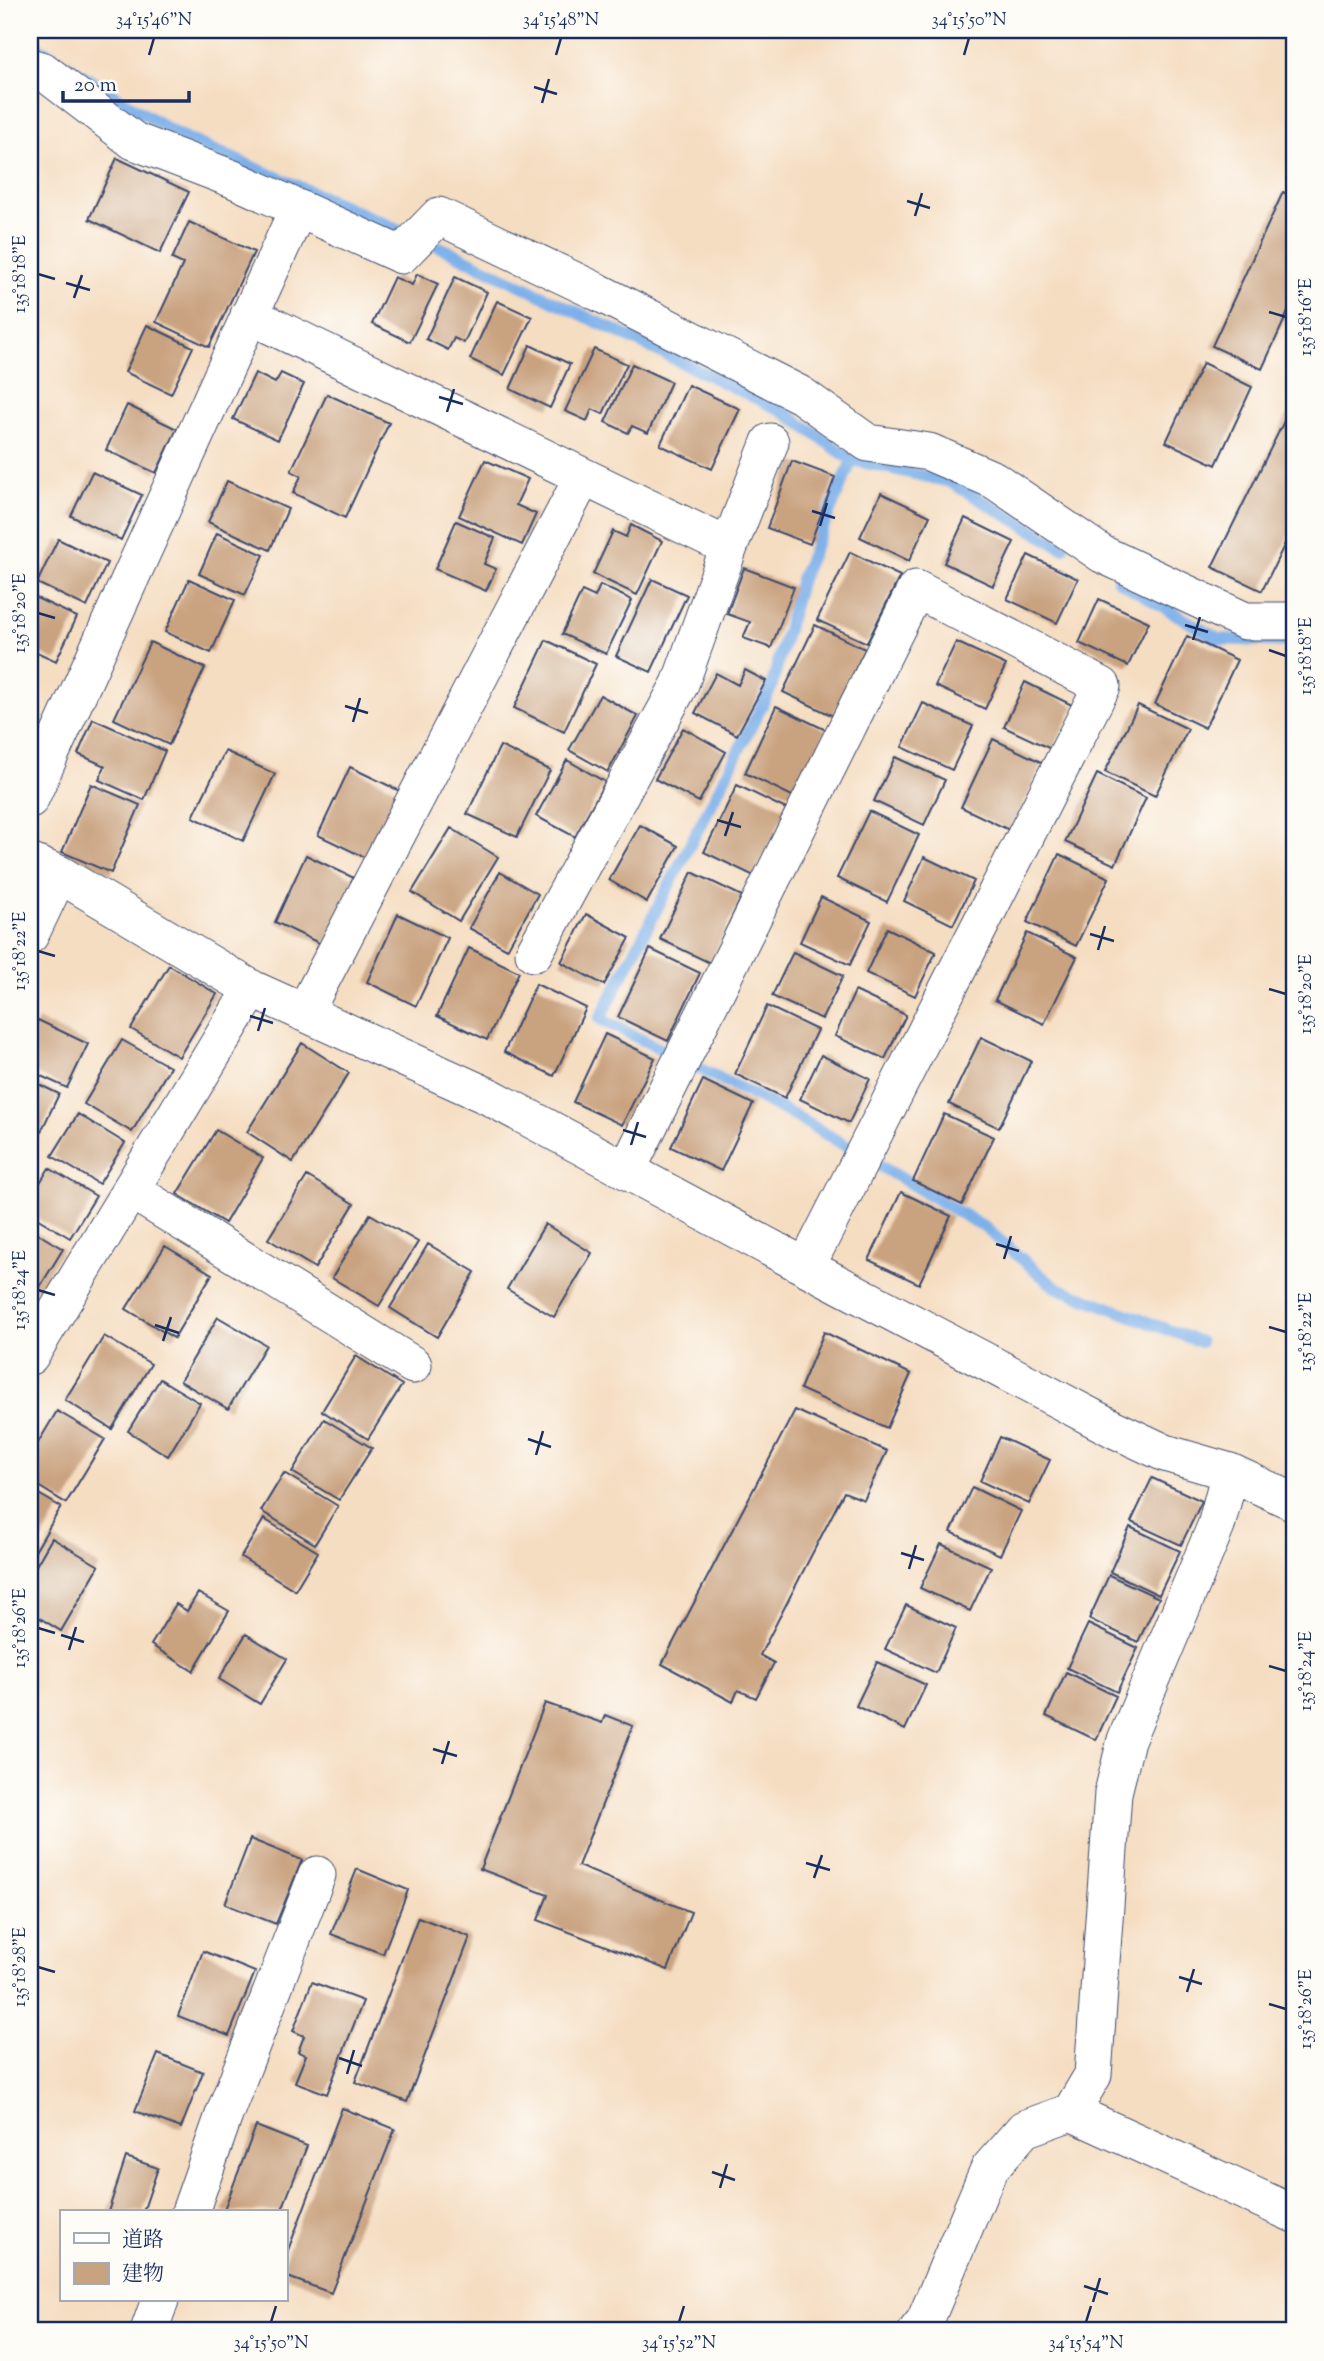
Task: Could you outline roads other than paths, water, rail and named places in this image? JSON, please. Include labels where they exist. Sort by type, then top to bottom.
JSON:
[{"type":"street","points":[[30,67],[43,71],[134,141],[233,179],[401,255],[439,216],[598,292],[801,395],[868,443],[929,452],[993,480],[1102,554],[1245,621],[1294,621]]},
{"type":"street","points":[[30,799],[298,209]]},
{"type":"street","points":[[249,316],[729,547]]},
{"type":"street","points":[[534,953],[680,684],[770,442]]},
{"type":"street","points":[[304,1013],[583,477]]},
{"type":"street","points":[[627,1170],[916,589],[1102,686],[806,1267]]},
{"type":"street","points":[[30,935],[44,868],[252,989],[490,1097],[1114,1429],[1165,1453],[1230,1472],[1294,1502]]},
{"type":"street","points":[[30,1356],[252,989]]},
{"type":"street","points":[[131,1189],[413,1365]]},
{"type":"street","points":[[917,2331],[925,2320],[989,2169],[1024,2129],[1071,2112],[1093,2075],[1113,1793],[1126,1740],[1216,1526],[1230,1472]]},
{"type":"street","points":[[191,2210],[224,2115],[317,1875]]},
{"type":"street","points":[[1071,2112],[1294,2214]]},
{"type":"street","points":[[149,2331],[159,2302]]},
{"type":"waterway","points":[[30,42],[176,134],[451,252],[781,410],[852,460],[950,482],[1063,548]]},
{"type":"waterway","points":[[852,460],[801,579],[771,688],[600,1019],[795,1116],[984,1227],[1055,1287],[1200,1342]]},
{"type":"waterway","points":[[1118,580],[1218,639],[1294,642]]}]
